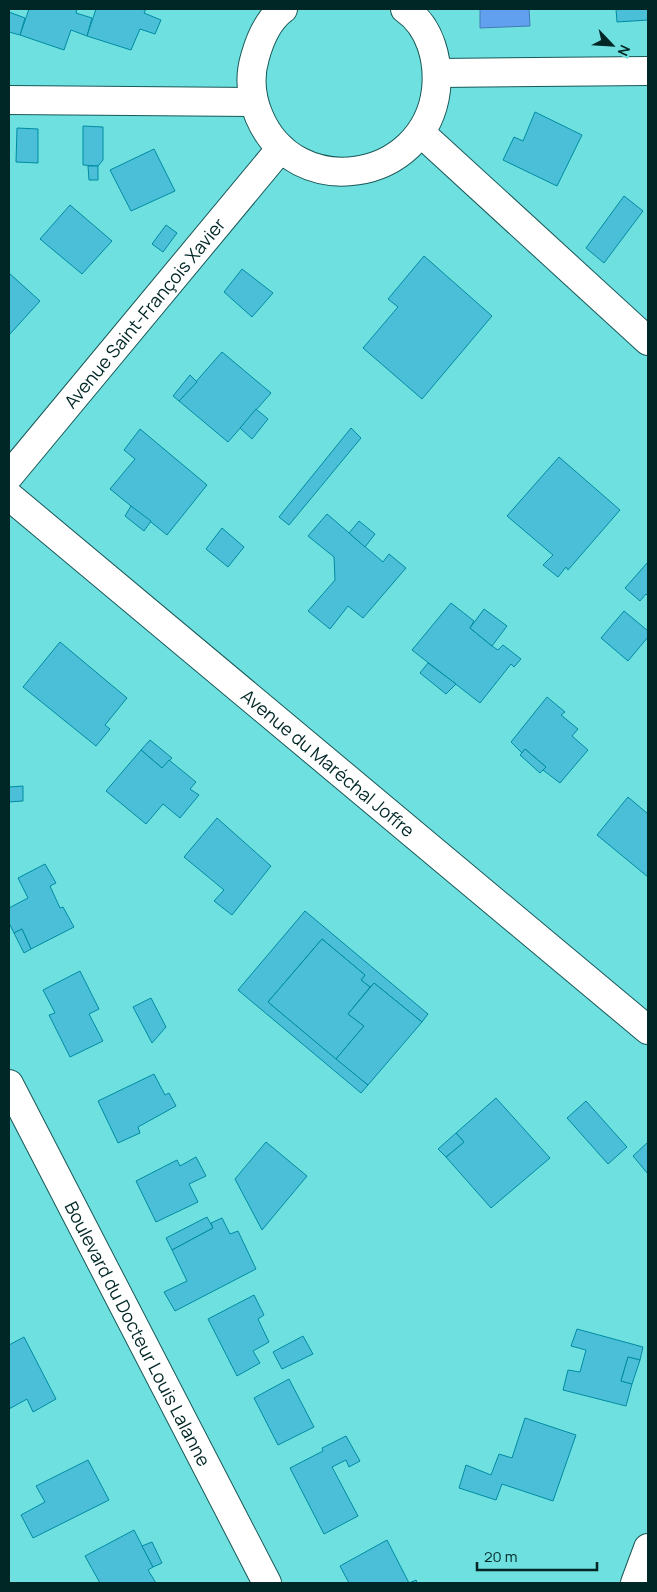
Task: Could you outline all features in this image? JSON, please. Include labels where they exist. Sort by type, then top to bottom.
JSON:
[{"type":"street","points":[[278,10],[260,39],[253,62],[251,70],[253,102],[264,127],[281,148],[308,166],[338,172],[370,169],[398,156],[421,134],[434,105],[438,74],[434,51],[425,30],[409,10]]},
{"type":"street","points":[[438,74],[648,71]]},
{"type":"street","points":[[9,100],[253,102]]},
{"type":"street","points":[[421,134],[648,340]]},
{"type":"street","name":"Avenue Saint-François Xavier","points":[[9,476],[281,148]]},
{"type":"street","name":"Avenue du Maréchal Joffre","points":[[9,496],[648,1030]]},
{"type":"street","name":"Boulevard du Docteur Louis Lalanne","points":[[9,1084],[267,1583]]},
{"type":"street","points":[[635,1583],[648,1548]]},
{"type":"water","points":[[480,9],[529,9],[530,26],[480,28]]},
{"type":"building","points":[[29,9],[77,9],[76,13],[92,18],[87,36],[71,30],[64,50],[20,35]]},
{"type":"building","points":[[96,9],[146,9],[144,13],[161,20],[155,34],[140,29],[131,50],[87,36]]},
{"type":"building","points":[[616,9],[648,9],[648,20],[617,22]]},
{"type":"building","points":[[9,12],[25,18],[20,35],[9,32]]},
{"type":"building","points":[[535,112],[582,135],[557,186],[503,160],[514,137],[523,141]]},
{"type":"building","points":[[83,126],[103,127],[103,160],[98,166],[83,165]]},
{"type":"building","points":[[17,128],[38,129],[38,163],[16,162]]},
{"type":"building","points":[[154,149],[175,191],[131,211],[110,170]]},
{"type":"building","points":[[88,166],[98,166],[98,180],[89,180]]},
{"type":"building","points":[[624,196],[643,211],[604,263],[586,248]]},
{"type":"building","points":[[70,205],[112,241],[82,274],[40,239]]},
{"type":"building","points":[[166,225],[177,233],[163,252],[152,244]]},
{"type":"building","points":[[424,256],[492,316],[422,399],[363,348],[398,307],[388,299]]},
{"type":"building","points":[[242,269],[273,293],[252,317],[224,292]]},
{"type":"building","points":[[9,273],[40,301],[10,334],[9,333]]},
{"type":"building","points":[[222,352],[271,393],[228,442],[179,401]]},
{"type":"building","points":[[190,375],[197,382],[179,401],[173,396]]},
{"type":"building","points":[[256,409],[268,419],[252,439],[240,428]]},
{"type":"building","points":[[351,428],[361,438],[289,525],[279,517]]},
{"type":"building","points":[[140,429],[207,485],[167,535],[110,489],[135,459],[124,450]]},
{"type":"building","points":[[559,457],[620,510],[568,570],[566,567],[558,577],[543,565],[553,555],[507,516]]},
{"type":"building","points":[[131,506],[151,521],[144,531],[125,516]]},
{"type":"building","points":[[327,514],[383,562],[389,554],[406,568],[363,618],[348,606],[330,629],[308,611],[335,580],[334,557],[308,536]]},
{"type":"building","points":[[359,521],[375,534],[365,547],[349,533]]},
{"type":"building","points":[[222,528],[244,547],[228,567],[206,549]]},
{"type":"building","points":[[648,562],[648,596],[646,594],[640,601],[625,588]]},
{"type":"building","points":[[451,603],[474,621],[470,628],[492,646],[498,650],[503,645],[521,659],[514,667],[511,664],[480,703],[412,650]]},
{"type":"building","points":[[484,609],[507,626],[492,646],[470,628]]},
{"type":"building","points":[[624,611],[648,631],[648,637],[628,661],[601,638]]},
{"type":"building","points":[[60,642],[127,698],[105,725],[110,729],[96,746],[23,687]]},
{"type":"building","points":[[428,663],[456,684],[446,694],[420,673]]},
{"type":"building","points":[[547,697],[565,712],[561,715],[578,729],[572,736],[588,750],[560,783],[543,770],[546,767],[525,749],[522,753],[511,742]]},
{"type":"building","points":[[150,740],[172,758],[162,768],[141,750]]},
{"type":"building","points":[[525,749],[546,767],[540,773],[520,755]]},
{"type":"building","points":[[141,750],[162,768],[169,760],[196,782],[190,789],[199,795],[180,818],[163,804],[146,824],[106,791]]},
{"type":"building","points":[[23,786],[23,801],[9,802],[9,787]]},
{"type":"building","points":[[628,797],[648,814],[648,877],[597,835]]},
{"type":"building","points":[[217,818],[271,866],[232,915],[214,901],[224,890],[184,857]]},
{"type":"building","points":[[45,864],[56,883],[50,886],[60,908],[63,907],[74,927],[31,949],[22,929],[14,933],[9,923],[9,908],[28,898],[18,878]]},
{"type":"building","points":[[305,911],[428,1014],[422,1022],[374,983],[370,987],[361,980],[365,975],[322,939],[268,1002],[368,1085],[361,1093],[238,990]]},
{"type":"building","points":[[22,929],[31,949],[24,953],[14,933]]},
{"type":"building","points":[[322,939],[365,975],[361,980],[370,987],[348,1014],[364,1026],[336,1059],[268,1002]]},
{"type":"building","points":[[80,971],[99,1009],[89,1014],[103,1041],[70,1057],[49,1015],[55,1013],[43,990]]},
{"type":"building","points":[[374,983],[422,1022],[368,1085],[336,1059],[364,1026],[348,1014]]},
{"type":"building","points":[[151,998],[166,1027],[152,1043],[133,1007]]},
{"type":"building","points":[[154,1074],[165,1095],[169,1093],[176,1106],[138,1127],[140,1133],[118,1143],[98,1101]]},
{"type":"building","points":[[496,1098],[550,1158],[491,1208],[446,1157],[464,1142],[456,1133]]},
{"type":"building","points":[[586,1101],[627,1147],[608,1164],[567,1118]]},
{"type":"building","points":[[456,1133],[464,1142],[446,1157],[438,1149]]},
{"type":"building","points":[[266,1142],[307,1176],[262,1230],[235,1179]]},
{"type":"building","points":[[648,1142],[648,1174],[633,1156]]},
{"type":"building","points":[[196,1157],[206,1176],[189,1184],[198,1202],[156,1222],[136,1181],[177,1160],[180,1166]]},
{"type":"building","points":[[207,1217],[213,1228],[172,1250],[166,1238]]},
{"type":"building","points":[[222,1218],[230,1234],[238,1231],[256,1269],[175,1311],[164,1292],[187,1281],[172,1250],[213,1228],[211,1223]]},
{"type":"building","points":[[254,1295],[264,1315],[258,1319],[269,1342],[253,1351],[260,1363],[237,1376],[208,1319]]},
{"type":"building","points":[[577,1329],[643,1347],[640,1360],[628,1357],[621,1381],[632,1384],[626,1406],[563,1390],[568,1370],[580,1372],[586,1350],[571,1346]]},
{"type":"building","points":[[303,1336],[313,1354],[282,1369],[273,1352]]},
{"type":"building","points":[[24,1337],[56,1399],[33,1412],[27,1399],[9,1409],[9,1345]]},
{"type":"building","points":[[628,1357],[640,1360],[632,1384],[621,1381]]},
{"type":"building","points":[[289,1379],[314,1427],[278,1445],[254,1398]]},
{"type":"building","points":[[525,1418],[576,1435],[553,1501],[502,1484],[496,1500],[459,1488],[466,1465],[491,1475],[499,1454],[512,1458]]},
{"type":"building","points":[[346,1436],[360,1461],[349,1467],[346,1460],[332,1467],[358,1516],[324,1534],[290,1468],[323,1451],[322,1448]]},
{"type":"building","points":[[88,1460],[109,1500],[33,1538],[21,1515],[45,1502],[36,1486]]},
{"type":"building","points":[[134,1530],[153,1567],[148,1570],[156,1583],[100,1583],[85,1556]]},
{"type":"building","points":[[387,1540],[409,1583],[349,1583],[340,1566]]},
{"type":"building","points":[[152,1542],[162,1563],[153,1567],[142,1546]]}]
